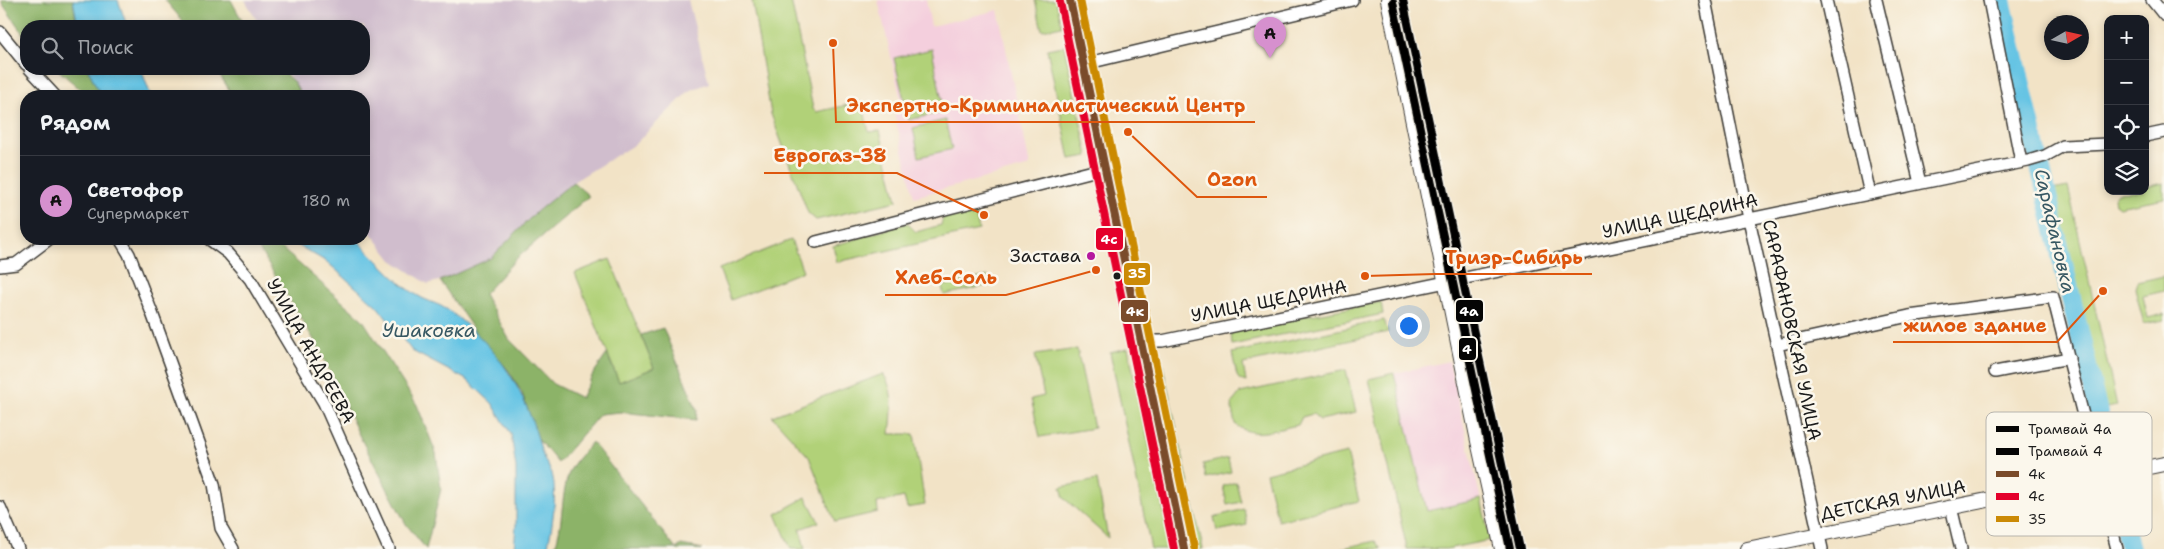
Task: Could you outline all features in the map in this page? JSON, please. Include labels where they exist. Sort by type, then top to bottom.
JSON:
[{"type":"main road","points":[[1070,0],[1184,549]]},
{"type":"street","points":[[1084,64],[1352,0]]},
{"type":"street","points":[[1388,0],[1445,282],[1502,549]]},
{"type":"street","name":"САРАФАНОВСКАЯ УЛИЦА","points":[[1705,0],[1749,219],[1822,549]]},
{"type":"street","points":[[1826,0],[1870,194]]},
{"type":"street","points":[[1876,0],[1920,184]]},
{"type":"street","points":[[1989,0],[2024,162]]},
{"type":"street","points":[[2152,0],[2164,15]]},
{"type":"street","points":[[0,32],[20,57]]},
{"type":"street","points":[[36,75],[49,90]]},
{"type":"street","points":[[2149,135],[2164,132]]},
{"type":"street","name":"УЛИЦА ЩЕДРИНА","points":[[1140,341],[1162,341],[1920,184],[2024,162],[2045,156],[2063,146],[2104,144]]},
{"type":"street","points":[[816,242],[1106,168]]},
{"type":"street","points":[[0,266],[16,264],[41,245]]},
{"type":"street","points":[[124,245],[129,254],[152,313],[214,484],[220,528],[233,549]]},
{"type":"street","name":"УЛИЦА АНДРЕЕВА","points":[[217,245],[228,253],[250,279],[324,402],[389,549]]},
{"type":"street","points":[[1777,345],[1909,316],[2053,297],[2083,412]]},
{"type":"street","points":[[1995,372],[2069,358]]},
{"type":"street","name":"ДЕТСКАЯ УЛИЦА","points":[[1747,549],[1986,500]]},
{"type":"street","points":[[0,507],[18,549]]},
{"type":"street","points":[[1951,507],[1961,549]]},
{"type":"street","points":[[2114,536],[2117,549]]},
{"type":"shaded area","points":[[245,0],[688,0],[709,83],[689,91],[635,144],[573,182],[535,213],[491,258],[446,279],[428,284],[392,260],[370,232],[370,90],[298,90],[289,75],[370,75],[370,20],[257,20]]},
{"type":"shaded area","points":[[878,0],[926,0],[931,26],[998,10],[1030,166],[914,197],[894,112],[903,109]]},
{"type":"shaded area","points":[[1449,361],[1490,540],[1446,549],[1407,549],[1369,379]]},
{"type":"green space","points":[[2,0],[73,0],[76,20],[20,20],[20,29],[2,3]]},
{"type":"green space","points":[[165,0],[231,0],[242,20],[182,20]]},
{"type":"green space","points":[[752,0],[791,0],[813,109],[816,112],[862,102],[869,132],[880,131],[897,201],[816,220],[808,213],[771,114]]},
{"type":"green space","points":[[1035,0],[1056,0],[1062,26],[1042,30]]},
{"type":"green space","points":[[1064,46],[1088,156],[1070,159],[1047,49]]},
{"type":"green space","points":[[932,49],[944,112],[909,120],[894,58]]},
{"type":"green space","points":[[64,75],[91,75],[98,90],[81,90]]},
{"type":"green space","points":[[220,75],[286,75],[294,82],[298,90],[229,90]]},
{"type":"green space","points":[[945,120],[952,149],[919,157],[913,128]]},
{"type":"green space","points":[[573,182],[589,196],[516,259],[484,294],[509,339],[553,384],[581,398],[593,374],[607,354],[619,382],[654,368],[641,335],[663,328],[697,410],[696,420],[621,412],[600,414],[558,463],[538,439],[522,393],[509,371],[479,337],[440,281],[491,258],[535,213]]},
{"type":"green space","points":[[2164,183],[2164,198],[2119,207],[2115,204],[2116,195],[2149,195],[2149,186]]},
{"type":"green space","points":[[2068,187],[2117,406],[2101,409],[2047,191]]},
{"type":"green space","points":[[974,208],[979,230],[837,262],[833,246],[907,223],[916,232],[941,225],[944,215]]},
{"type":"green space","points":[[791,240],[803,271],[731,300],[719,269]]},
{"type":"green space","points":[[257,245],[278,245],[363,320],[417,405],[436,453],[441,489],[426,549],[406,524],[360,437],[317,345]]},
{"type":"green space","points":[[610,259],[654,368],[619,382],[575,273]]},
{"type":"green space","points":[[988,276],[990,285],[944,295],[942,286]]},
{"type":"green space","points":[[2164,276],[2164,291],[2143,296],[2148,318],[2164,314],[2164,320],[2144,324],[2135,288],[2137,282]]},
{"type":"green space","points":[[1381,302],[1383,314],[1232,345],[1231,333],[1235,329]]},
{"type":"green space","points":[[1384,320],[1388,332],[1243,364],[1246,382],[1240,380],[1237,376],[1232,353]]},
{"type":"green space","points":[[1128,348],[1172,549],[1151,549],[1110,352]]},
{"type":"green space","points":[[1077,349],[1094,428],[1040,437],[1031,399],[1044,396],[1035,355]]},
{"type":"green space","points":[[1153,354],[1161,357],[1203,549],[1195,549]]},
{"type":"green space","points":[[1346,370],[1356,412],[1320,420],[1313,414],[1302,417],[1298,425],[1265,432],[1249,431],[1235,424],[1231,404],[1240,393]]},
{"type":"green space","points":[[1394,373],[1427,511],[1481,499],[1490,540],[1446,549],[1407,549],[1369,379]]},
{"type":"green space","points":[[883,374],[887,380],[891,395],[890,434],[914,434],[925,505],[907,508],[904,497],[877,503],[878,512],[835,522],[809,457],[772,416]]},
{"type":"green space","points":[[592,442],[676,549],[554,549],[569,473],[576,461]]},
{"type":"green space","points":[[1347,453],[1359,501],[1278,521],[1266,473]]},
{"type":"green space","points":[[1228,458],[1231,472],[1206,478],[1203,464]]},
{"type":"green space","points":[[1097,480],[1108,538],[1064,498],[1061,487]]},
{"type":"green space","points":[[1236,482],[1241,502],[1227,505],[1223,486]]},
{"type":"green space","points":[[806,497],[819,522],[800,529],[805,549],[791,549],[776,514]]},
{"type":"green space","points":[[1244,509],[1247,525],[1217,531],[1214,517]]},
{"type":"green space","points":[[1375,541],[1381,549],[1338,549]]},
{"type":"green space","points":[[681,545],[703,549],[676,549]]},
{"type":"water","points":[[73,0],[118,0],[125,20],[77,20]]},
{"type":"water","points":[[91,75],[143,75],[149,90],[98,90]]},
{"type":"water","name":"Ушаковка","points":[[297,245],[362,245],[407,288],[448,310],[467,325],[497,356],[509,373],[528,410],[543,456],[552,473],[554,501],[547,549],[514,549],[516,468],[511,434],[492,403],[467,380],[412,351],[377,306],[327,262]]},
{"type":"waterway","name":"Сарафановка","points":[[2001,0],[2098,412]]},
{"type":"waterway","name":"Сарафановка","points":[[2127,536],[2130,549]]},
{"type":"tram line","name":"4a","points":[[1403,0],[1520,549]]},
{"type":"tram line","name":"4","points":[[1393,2],[1510,549]]},
{"type":"transit line","name":"4к","points":[[1070,0],[1184,549]]},
{"type":"transit line","name":"35","points":[[1080,0],[1194,547]]},
{"type":"transit line","name":"4с","points":[[1060,2],[1174,549]]},
{"type":"place","name":"Экспертно-Криминалистический Центр","points":[[833,43]]},
{"type":"place","name":"Светофор","points":[[1270,58]]},
{"type":"place","name":"Ozon","points":[[1128,132]]},
{"type":"place","name":"Еврогаз-38","points":[[984,215]]},
{"type":"place","name":"Застава","points":[[1091,256]]},
{"type":"place","name":"Хлеб-Соль","points":[[1096,270]]},
{"type":"place","name":"Триэр-Сибирь","points":[[1365,276]]},
{"type":"place","name":"жилое здание","points":[[2103,291]]}]
